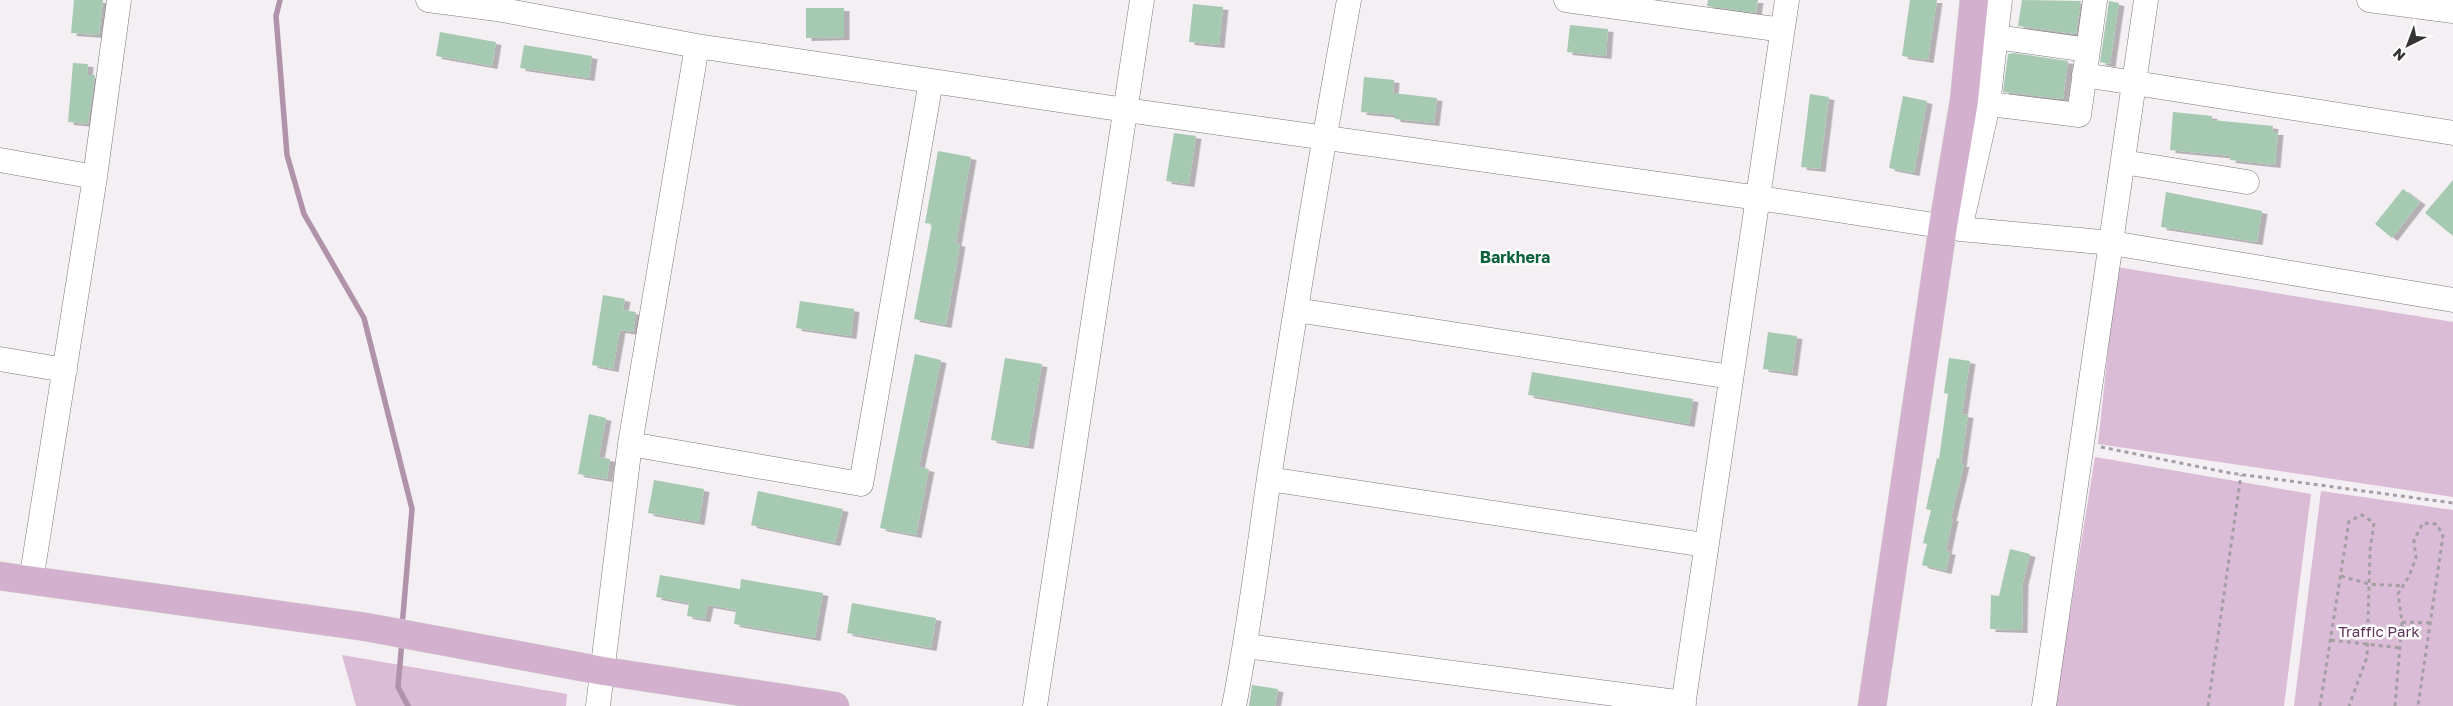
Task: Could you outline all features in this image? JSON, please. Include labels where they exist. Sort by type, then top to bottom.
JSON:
[{"type":"main road","points":[[1872,706],[1951,227],[1976,103],[1974,0]]},
{"type":"main road","points":[[0,576],[420,636],[603,671],[835,706]]},
{"type":"street","points":[[31,581],[95,177],[119,0]]},
{"type":"street","points":[[428,0],[497,4],[697,46],[1126,110],[1759,198],[1951,227],[2112,242],[2453,300]]},
{"type":"street","points":[[1035,706],[1142,0]]},
{"type":"street","points":[[1234,706],[1246,646],[1269,479],[1324,138],[1349,0]]},
{"type":"street","points":[[1566,0],[1782,30]]},
{"type":"street","points":[[1246,646],[1683,704],[1787,0]]},
{"type":"street","points":[[2000,0],[1996,38],[1976,103],[2079,115],[2096,0]]},
{"type":"street","points":[[2044,706],[2146,0]]},
{"type":"street","points":[[2369,0],[2453,11]]},
{"type":"street","points":[[1996,38],[2088,50]]},
{"type":"street","points":[[598,706],[630,444],[697,46]]},
{"type":"street","points":[[2084,75],[2453,133]]},
{"type":"street","points":[[630,444],[861,484],[931,81]]},
{"type":"street","points":[[0,160],[95,177]]},
{"type":"street","points":[[2123,162],[2247,182]]},
{"type":"street","points":[[1296,310],[1731,377]]},
{"type":"street","points":[[0,359],[65,370]]},
{"type":"street","points":[[1269,479],[1706,546]]},
{"type":"path","points":[[2083,444],[2241,475],[2453,503]]},
{"type":"path","points":[[2208,706],[2241,475]]},
{"type":"path","points":[[2320,706],[2349,521],[2362,516],[2374,523],[2369,584],[2367,657],[2349,706]]},
{"type":"path","points":[[2395,706],[2402,622],[2398,594],[2416,558],[2414,540],[2423,524],[2437,524],[2443,536],[2418,706]]},
{"type":"path","points":[[2341,576],[2369,584],[2403,586]]},
{"type":"path","points":[[2402,622],[2430,623]]},
{"type":"path","points":[[2330,640],[2401,648]]},
{"type":"green space","points":[[2117,267],[2453,322],[2453,497],[2098,444]]},
{"type":"green space","points":[[2095,457],[2311,494],[2284,706],[2055,706]]},
{"type":"green space","name":"Traffic Park","points":[[2321,491],[2453,510],[2453,706],[2294,706]]},
{"type":"green space","points":[[342,655],[567,694],[566,706],[356,706]]},
{"type":"building","points":[[74,0],[103,0],[99,35],[71,33]]},
{"type":"building","points":[[1708,0],[1758,0],[1756,13],[1707,6]]},
{"type":"building","points":[[1910,0],[1937,0],[1928,60],[1902,56]]},
{"type":"building","points":[[2022,0],[2081,1],[2076,34],[2018,26]]},
{"type":"building","points":[[2109,1],[2119,3],[2110,64],[2100,62]]},
{"type":"building","points":[[1193,4],[1223,7],[1219,45],[1189,42]]},
{"type":"building","points":[[806,8],[844,8],[844,37],[806,38]]},
{"type":"building","points":[[1570,25],[1608,29],[1606,56],[1567,52]]},
{"type":"building","points":[[440,32],[496,42],[492,66],[436,56]]},
{"type":"building","points":[[524,45],[592,56],[589,78],[520,68]]},
{"type":"building","points":[[2014,53],[2068,61],[2063,99],[2003,92],[2008,54]]},
{"type":"building","points":[[73,63],[88,64],[87,75],[95,75],[88,124],[68,122]]},
{"type":"building","points":[[1364,77],[1394,80],[1393,93],[1437,98],[1434,123],[1395,119],[1395,115],[1361,112]]},
{"type":"building","points":[[1810,94],[1829,97],[1820,169],[1801,167]]},
{"type":"building","points":[[1903,96],[1927,101],[1914,173],[1889,168]]},
{"type":"building","points":[[2173,112],[2212,116],[2212,120],[2273,126],[2272,132],[2278,132],[2275,165],[2230,160],[2231,156],[2170,150]]},
{"type":"building","points":[[1174,133],[1196,136],[1189,184],[1166,181]]},
{"type":"building","points":[[938,151],[971,157],[956,243],[960,244],[946,325],[914,319],[932,224],[925,223]]},
{"type":"building","points":[[2453,180],[2453,236],[2425,213]]},
{"type":"building","points":[[2403,189],[2420,202],[2392,238],[2375,224]]},
{"type":"building","points":[[2166,192],[2262,211],[2257,242],[2161,227]]},
{"type":"building","points":[[603,295],[625,299],[623,310],[636,312],[633,332],[620,330],[613,369],[592,365]]},
{"type":"building","points":[[800,301],[854,309],[851,336],[796,328]]},
{"type":"building","points":[[1768,332],[1797,336],[1792,373],[1763,369]]},
{"type":"building","points":[[915,354],[941,360],[919,467],[929,469],[916,535],[880,528]]},
{"type":"building","points":[[1005,358],[1042,364],[1028,446],[991,440]]},
{"type":"building","points":[[1949,358],[1970,361],[1962,414],[1968,415],[1961,464],[1964,464],[1951,518],[1953,518],[1946,551],[1950,552],[1946,571],[1922,565],[1927,544],[1923,543],[1931,510],[1926,509],[1937,458],[1939,459],[1948,394],[1944,393]]},
{"type":"building","points":[[1532,372],[1693,399],[1689,424],[1528,395]]},
{"type":"building","points":[[589,414],[606,418],[599,457],[610,459],[607,479],[578,474]]},
{"type":"building","points":[[654,480],[704,489],[699,522],[648,513]]},
{"type":"building","points":[[758,491],[843,509],[835,543],[751,525]]},
{"type":"building","points":[[2010,549],[2030,554],[2023,582],[2022,630],[1990,629],[1991,595],[1999,596]]},
{"type":"building","points":[[660,575],[740,589],[741,579],[823,593],[815,638],[734,624],[736,610],[708,605],[705,619],[687,616],[689,603],[656,597]]},
{"type":"building","points":[[852,603],[936,618],[931,648],[847,633]]},
{"type":"building","points":[[1252,685],[1278,689],[1275,706],[1249,706]]},
{"type":"waterway","points":[[280,0],[276,16],[287,155],[304,214],[364,318],[412,509],[402,627]]},
{"type":"waterway","points":[[402,641],[398,687],[408,706]]},
{"type":"district","name":"Barkhera","points":[[1515,257]]}]
